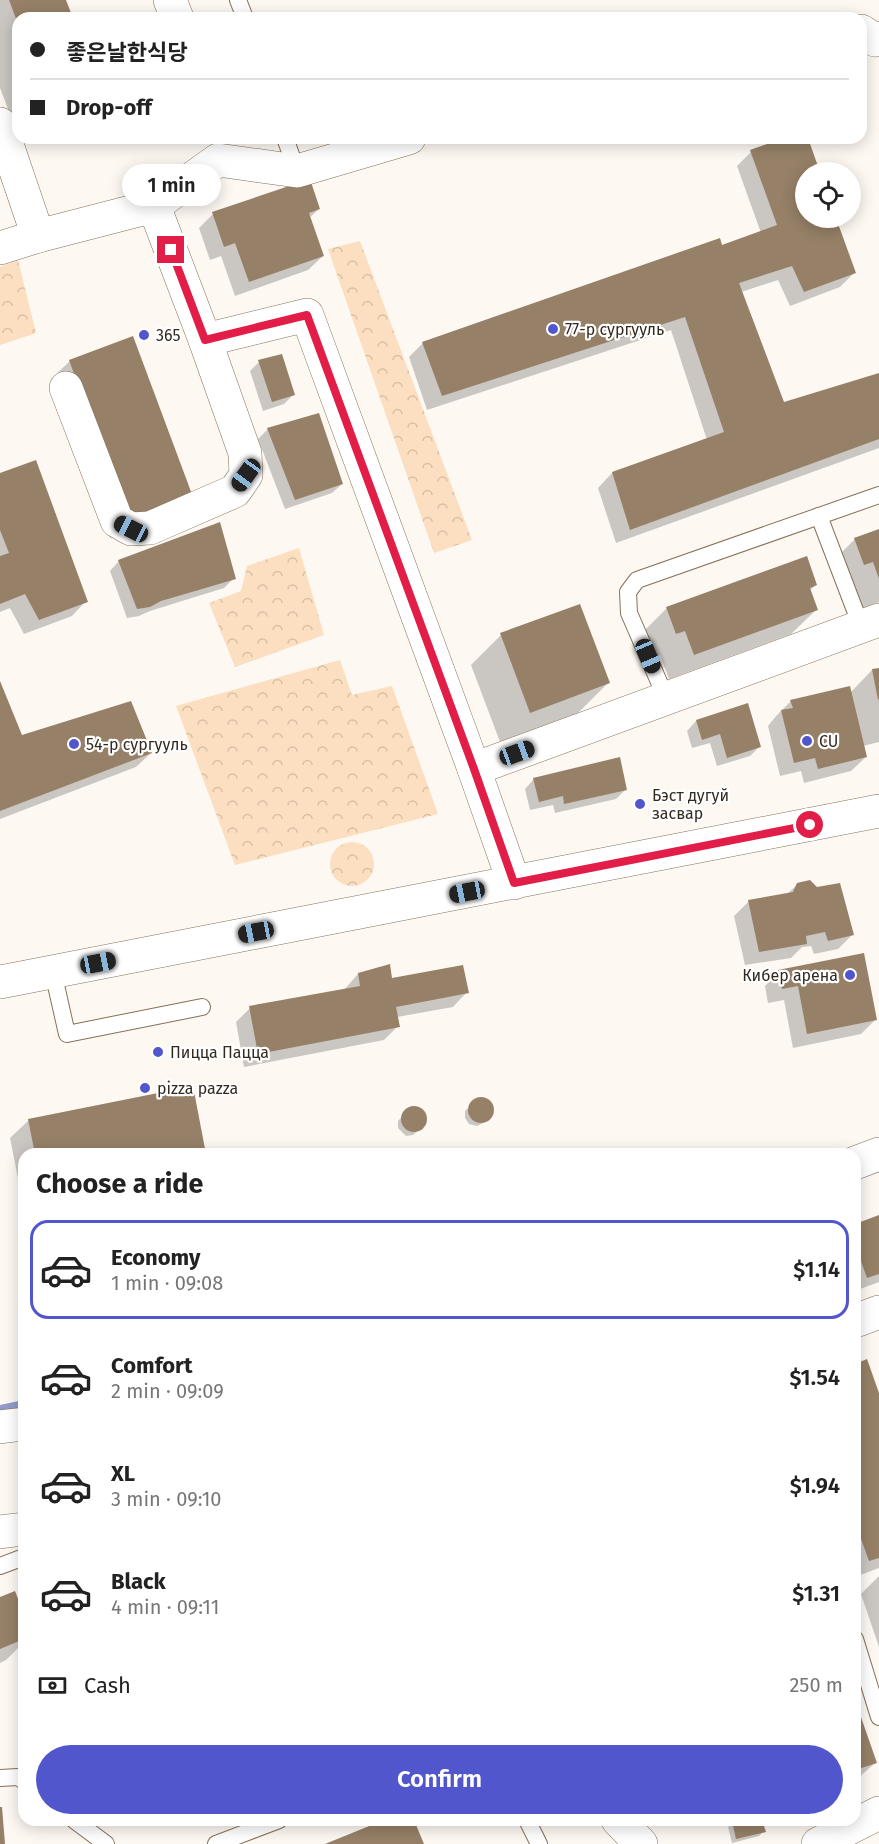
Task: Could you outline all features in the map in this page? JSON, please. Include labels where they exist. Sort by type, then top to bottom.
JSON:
[{"type":"street","points":[[0,122],[38,236]]},
{"type":"street","points":[[0,248],[154,206],[216,149],[297,171],[389,144]]},
{"type":"street","points":[[66,388],[117,522],[131,529],[150,528],[235,491],[246,475],[245,453],[154,206]]},
{"type":"street","points":[[205,340],[307,315],[514,883]]},
{"type":"street","points":[[474,769],[870,623]]},
{"type":"street","points":[[0,982],[879,811]]},
{"type":"street","points":[[861,1161],[879,1154]]},
{"type":"street","points":[[0,1427],[18,1425]]},
{"type":"street","points":[[0,1532],[18,1530]]},
{"type":"street","points":[[861,1820],[879,1813]]},
{"type":"street","points":[[624,1826],[641,1844]]},
{"type":"street","points":[[820,1835],[844,1826]]},
{"type":"lane","points":[[287,144],[297,171]]},
{"type":"lane","points":[[666,699],[629,613],[628,592],[638,580],[879,495]]},
{"type":"lane","points":[[819,516],[870,623]]},
{"type":"lane","points":[[53,972],[68,1034],[202,1008]]},
{"type":"lane","points":[[0,1566],[18,1559]]},
{"type":"lane","points":[[861,1658],[879,1717]]},
{"type":"lane","points":[[0,1778],[18,1777]]},
{"type":"lane","points":[[82,1826],[106,1844]]},
{"type":"lane","points":[[216,1844],[263,1826]]},
{"type":"lane","points":[[530,1826],[539,1844]]},
{"type":"green space","points":[[360,241],[472,540],[434,553],[328,249]]},
{"type":"green space","points":[[18,260],[36,333],[0,345],[0,267]]},
{"type":"green space","points":[[299,548],[324,635],[235,667],[209,603],[241,591],[247,566]]},
{"type":"green space","points":[[340,660],[352,695],[392,686],[438,814],[235,865],[176,706]]},
{"type":"green space","points":[[352,842],[368,848],[374,864],[368,880],[352,886],[336,880],[330,864],[336,848]]},
{"type":"building","points":[[9,0],[66,0],[71,12],[14,12]]},
{"type":"building","name":"77-р сургууль","points":[[767,144],[810,144],[816,162],[795,162],[795,228],[840,228],[856,273],[804,292],[792,266],[739,283],[784,402],[879,373],[879,439],[630,530],[612,472],[724,432],[685,317],[442,396],[422,342],[720,238],[722,245],[777,225],[750,150]]},
{"type":"building","points":[[310,179],[320,209],[309,213],[324,256],[249,282],[235,243],[224,247],[212,212]]},
{"type":"building","points":[[133,336],[193,497],[128,520],[69,360]]},
{"type":"building","points":[[282,354],[295,395],[272,402],[258,360]]},
{"type":"building","points":[[319,413],[343,484],[295,500],[267,428]]},
{"type":"building","points":[[36,460],[88,602],[39,620],[25,594],[0,604],[0,556],[9,553],[0,530],[0,473]]},
{"type":"building","points":[[220,522],[236,579],[161,601],[150,607],[137,609],[118,560]]},
{"type":"building","points":[[879,529],[879,579],[873,562],[864,565],[854,538]]},
{"type":"building","points":[[807,556],[817,585],[810,588],[818,610],[694,655],[685,631],[676,634],[666,607]]},
{"type":"building","points":[[580,604],[610,683],[530,713],[500,633]]},
{"type":"building","points":[[879,668],[879,699],[878,700],[872,669]]},
{"type":"building","name":"54-р сургууль","points":[[0,681],[22,735],[131,701],[152,753],[0,811]]},
{"type":"building","points":[[850,686],[867,757],[818,769],[815,758],[794,763],[781,710],[793,708],[790,700]]},
{"type":"building","points":[[748,703],[761,747],[727,758],[720,734],[702,740],[696,720]]},
{"type":"building","points":[[620,757],[627,790],[564,804],[563,796],[539,802],[533,778]]},
{"type":"building","points":[[810,880],[817,887],[840,883],[854,935],[828,941],[825,932],[806,936],[807,944],[759,952],[748,900],[793,892],[797,883]]},
{"type":"building","points":[[864,953],[877,1020],[807,1034],[798,986],[782,989],[778,970]]},
{"type":"building","points":[[390,964],[392,978],[463,965],[469,993],[396,1007],[400,1027],[258,1054],[249,1006],[360,986],[358,973]]},
{"type":"building","points":[[193,1086],[205,1148],[34,1148],[28,1119]]},
{"type":"building","points":[[481,1097],[490,1101],[494,1110],[490,1119],[481,1123],[472,1119],[468,1110],[472,1101]]},
{"type":"building","points":[[414,1106],[423,1110],[427,1119],[423,1128],[414,1132],[405,1128],[401,1119],[405,1110]]},
{"type":"building","points":[[879,1215],[879,1274],[867,1278],[861,1261],[861,1222]]},
{"type":"building","points":[[867,1359],[879,1393],[879,1558],[869,1561],[861,1539],[861,1362]]},
{"type":"building","points":[[15,1591],[18,1599],[18,1642],[0,1649],[0,1597]]},
{"type":"building","points":[[861,1717],[877,1763],[861,1768]]},
{"type":"building","points":[[0,1807],[2,1807],[5,1844],[0,1844]]},
{"type":"building","points":[[369,1826],[416,1826],[424,1844],[325,1844]]},
{"type":"building","points":[[733,1826],[764,1826],[766,1832],[736,1839]]},
{"type":"waterway","points":[[0,1409],[18,1405]]},
{"type":"place","name":"77-р сургууль","points":[[553,329]]},
{"type":"place","name":"365","points":[[144,335]]},
{"type":"place","name":"CU","points":[[807,741]]},
{"type":"place","name":"54-р сургууль","points":[[74,744]]},
{"type":"place","name":"Бэст дугуй засвар","points":[[640,804]]},
{"type":"place","name":"Кибер арена","points":[[850,975]]},
{"type":"place","name":"Пицца Пацца","points":[[158,1052]]},
{"type":"place","name":"pizza pazza","points":[[145,1088]]},
{"type":"route","points":[[171,250],[205,340],[307,315],[514,883],[810,825]]}]
